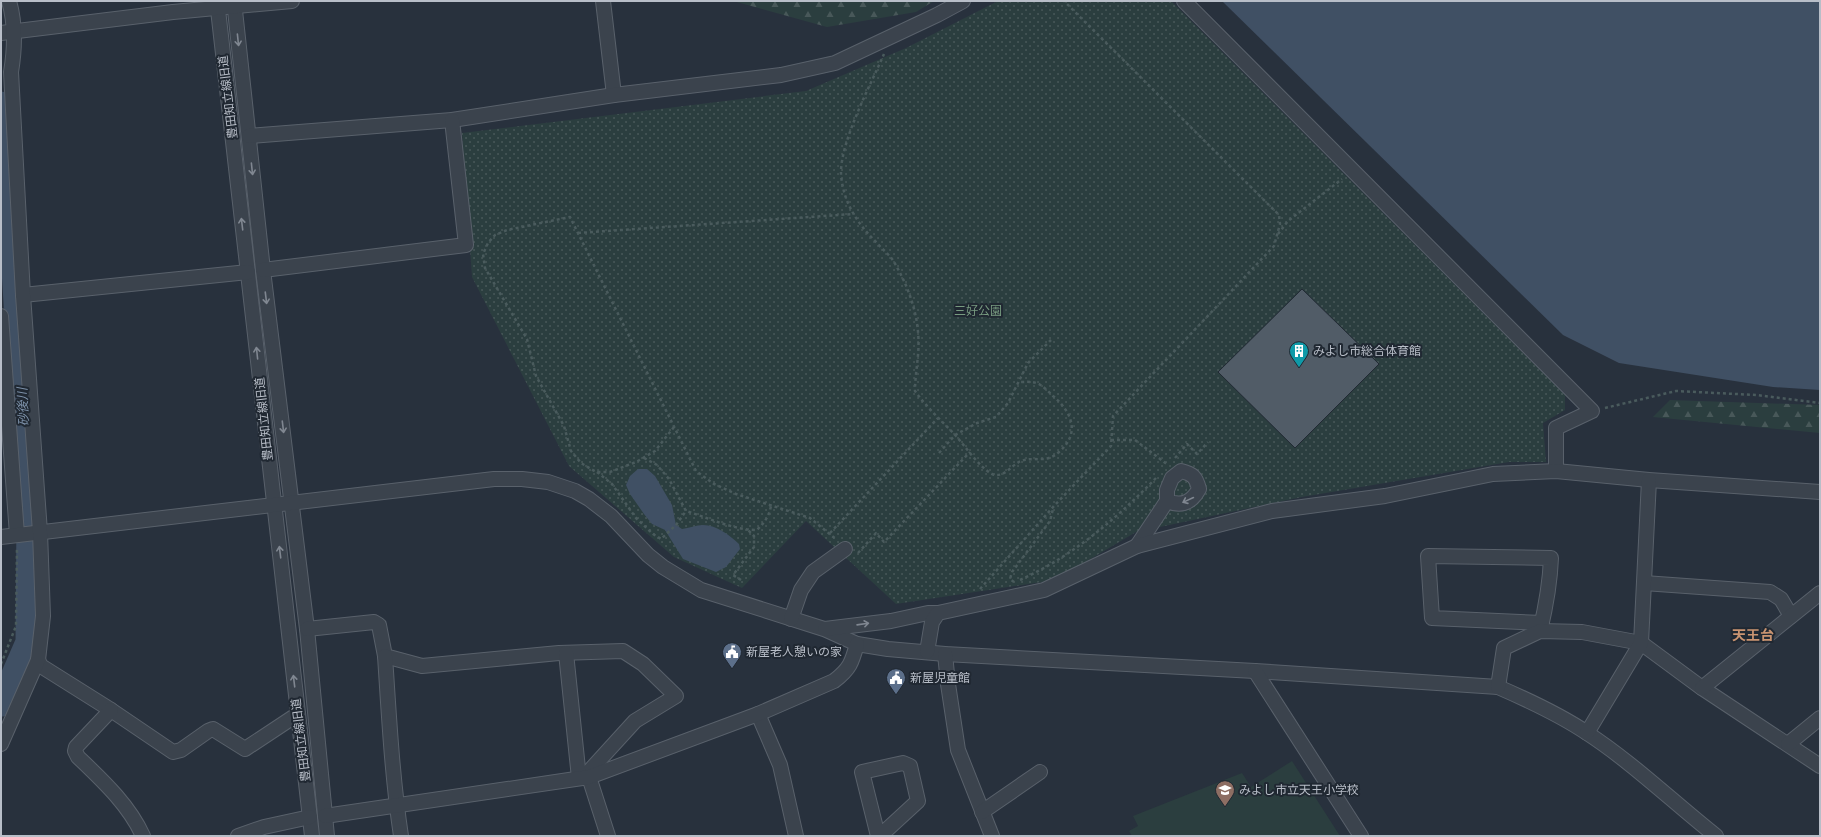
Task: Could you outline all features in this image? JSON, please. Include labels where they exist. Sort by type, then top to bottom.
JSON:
[{"type":"street","points":[[1,744],[38,660],[43,616],[40,532],[23,295],[11,72],[14,56],[8,32],[9,1]]},
{"type":"street","points":[[8,32],[174,12],[217,5],[292,1]]},
{"type":"street","points":[[603,1],[614,95]]},
{"type":"street","points":[[249,136],[452,120],[614,95],[781,75],[809,70],[835,63],[963,1]]},
{"type":"street","points":[[1184,1],[1592,411],[1556,428],[1556,471]]},
{"type":"street","name":"豊田知立線旧道","points":[[235,4],[263,270],[307,629],[328,836]]},
{"type":"street","name":"豊田知立線旧道","points":[[217,5],[312,836]]},
{"type":"street","points":[[263,270],[466,245],[452,120]]},
{"type":"street","points":[[23,295],[248,272]]},
{"type":"street","points":[[1,316],[19,534]]},
{"type":"street","points":[[824,629],[891,621],[928,613],[938,613],[1044,590],[1137,546],[1272,511],[1385,496],[1493,474],[1556,471],[1649,480],[1820,492]]},
{"type":"street","points":[[1,537],[494,479],[522,479],[548,482],[575,491],[596,504],[620,524],[648,555],[668,570],[701,590],[824,629],[857,644],[888,649],[945,654],[1255,671],[1498,687],[1534,703],[1588,733],[1652,782],[1715,836]]},
{"type":"street","points":[[1588,733],[1641,643],[1649,480]]},
{"type":"street","points":[[1137,546],[1167,501]]},
{"type":"street","points":[[791,619],[800,590],[813,572],[845,549]]},
{"type":"street","points":[[1498,687],[1504,648],[1541,627],[1550,586],[1551,558],[1428,556],[1432,618],[1541,627],[1582,632],[1641,643],[1702,688],[1820,766]]},
{"type":"street","points":[[1644,583],[1770,592],[1781,599],[1791,616]]},
{"type":"street","points":[[1702,688],[1820,593]]},
{"type":"street","points":[[927,652],[932,622],[938,613]]},
{"type":"street","points":[[307,629],[374,622],[379,625],[385,656],[396,805],[401,836]]},
{"type":"street","points":[[325,816],[583,778],[758,714],[834,680],[844,674],[851,664],[857,644]]},
{"type":"street","points":[[385,656],[422,666],[566,653],[623,651],[643,664],[676,696],[635,721],[583,778]]},
{"type":"street","points":[[566,653],[583,778],[608,836]]},
{"type":"street","points":[[945,654],[958,750],[992,836]]},
{"type":"street","points":[[38,660],[41,666],[111,710],[173,752],[181,750],[213,729],[245,749],[298,714]]},
{"type":"street","points":[[1255,671],[1361,836]]},
{"type":"street","points":[[111,710],[76,746],[75,751],[78,757],[116,795],[139,827],[143,836]]},
{"type":"street","points":[[758,714],[780,765],[796,836]]},
{"type":"street","points":[[1788,744],[1820,718]]},
{"type":"street","points":[[903,762],[910,766],[918,801],[879,836],[862,772],[903,762]]},
{"type":"street","points":[[982,812],[1040,772]]},
{"type":"street","points":[[238,836],[264,827],[310,817]]},
{"type":"path","points":[[978,591],[1054,506],[1111,446],[1112,416],[1274,246],[1280,224],[1279,215],[1064,1]]},
{"type":"path","points":[[893,36],[858,112],[843,154],[841,173],[844,195],[858,223],[894,261],[916,311],[918,355],[915,391],[922,401],[985,469],[993,474],[1003,475],[1020,462],[1049,458],[1058,453],[1069,442],[1072,433],[1069,412],[1059,401],[1040,385],[1028,381],[1018,382]]},
{"type":"path","points":[[1278,234],[1288,221],[1353,170]]},
{"type":"path","points":[[578,233],[853,214]]},
{"type":"path","points":[[686,511],[676,525],[661,539],[653,534],[636,518],[612,484],[581,463],[571,450],[564,426],[536,376],[527,339],[485,268],[483,254],[488,243],[495,235],[507,230],[570,217],[696,471],[714,484],[736,494],[810,518],[830,533],[854,558],[876,533],[884,542],[970,452]]},
{"type":"path","points":[[939,453],[955,435],[978,423],[996,417],[1008,403],[1028,363],[1051,340]]},
{"type":"path","points":[[1592,411],[1676,391],[1756,395],[1820,403]]},
{"type":"path","points":[[830,533],[938,418]]},
{"type":"path","points":[[596,472],[610,472],[643,458],[655,451],[674,427]]},
{"type":"path","points":[[1111,440],[1135,440],[1168,465]]},
{"type":"path","points":[[1163,471],[1187,444],[1197,454],[1208,442]]},
{"type":"path","points":[[643,458],[657,465],[669,479],[686,511],[748,530],[757,530],[765,522],[770,513],[771,506]]},
{"type":"path","points":[[1054,506],[1050,521],[1012,572],[1010,579],[1014,582],[1043,570],[1092,537],[1129,506],[1158,477]]},
{"type":"path","points":[[741,580],[733,575],[754,547],[754,536],[748,530]]},
{"type":"path","points":[[1,664],[16,626],[19,534]]},
{"type":"green space","points":[[733,1],[934,1],[916,12],[827,27]]},
{"type":"green space","name":"三好公園","points":[[998,1],[1171,1],[1565,395],[1565,410],[1543,423],[1546,462],[1509,462],[1302,497],[1136,532],[1055,580],[896,604],[806,521],[742,588],[674,557],[569,466],[472,277],[462,133],[806,91],[906,48]]},
{"type":"green space","points":[[1670,400],[1820,405],[1820,433],[1653,417]]},
{"type":"green space","name":"みよし市立天王小学校","points":[[1292,761],[1340,836],[1132,836],[1129,831],[1138,826],[1133,816],[1242,773],[1251,787]]},
{"type":"water","points":[[1222,1],[1820,1],[1820,390],[1773,387],[1619,363],[1563,335]]},
{"type":"water","points":[[638,469],[647,469],[655,476],[672,505],[676,525],[682,529],[700,525],[708,525],[727,534],[739,544],[740,549],[726,567],[716,572],[683,559],[665,530],[652,524],[630,494],[626,485],[630,476]]},
{"type":"building","name":"みよし市総合体育館","points":[[1302,289],[1379,364],[1295,448],[1218,372]]},
{"type":"waterway","name":"砂後川","points":[[1,104],[8,172],[29,515],[28,642],[1,704]]},
{"type":"place","name":"みよし市総合体育館","points":[[1299,368]]},
{"type":"place","name":"新屋老人憩いの家","points":[[732,669]]},
{"type":"place","name":"新屋児童館","points":[[896,695]]},
{"type":"place","name":"みよし市立天王小学校","points":[[1225,807]]},
{"type":"district","name":"天王台","points":[[1753,635]]}]
